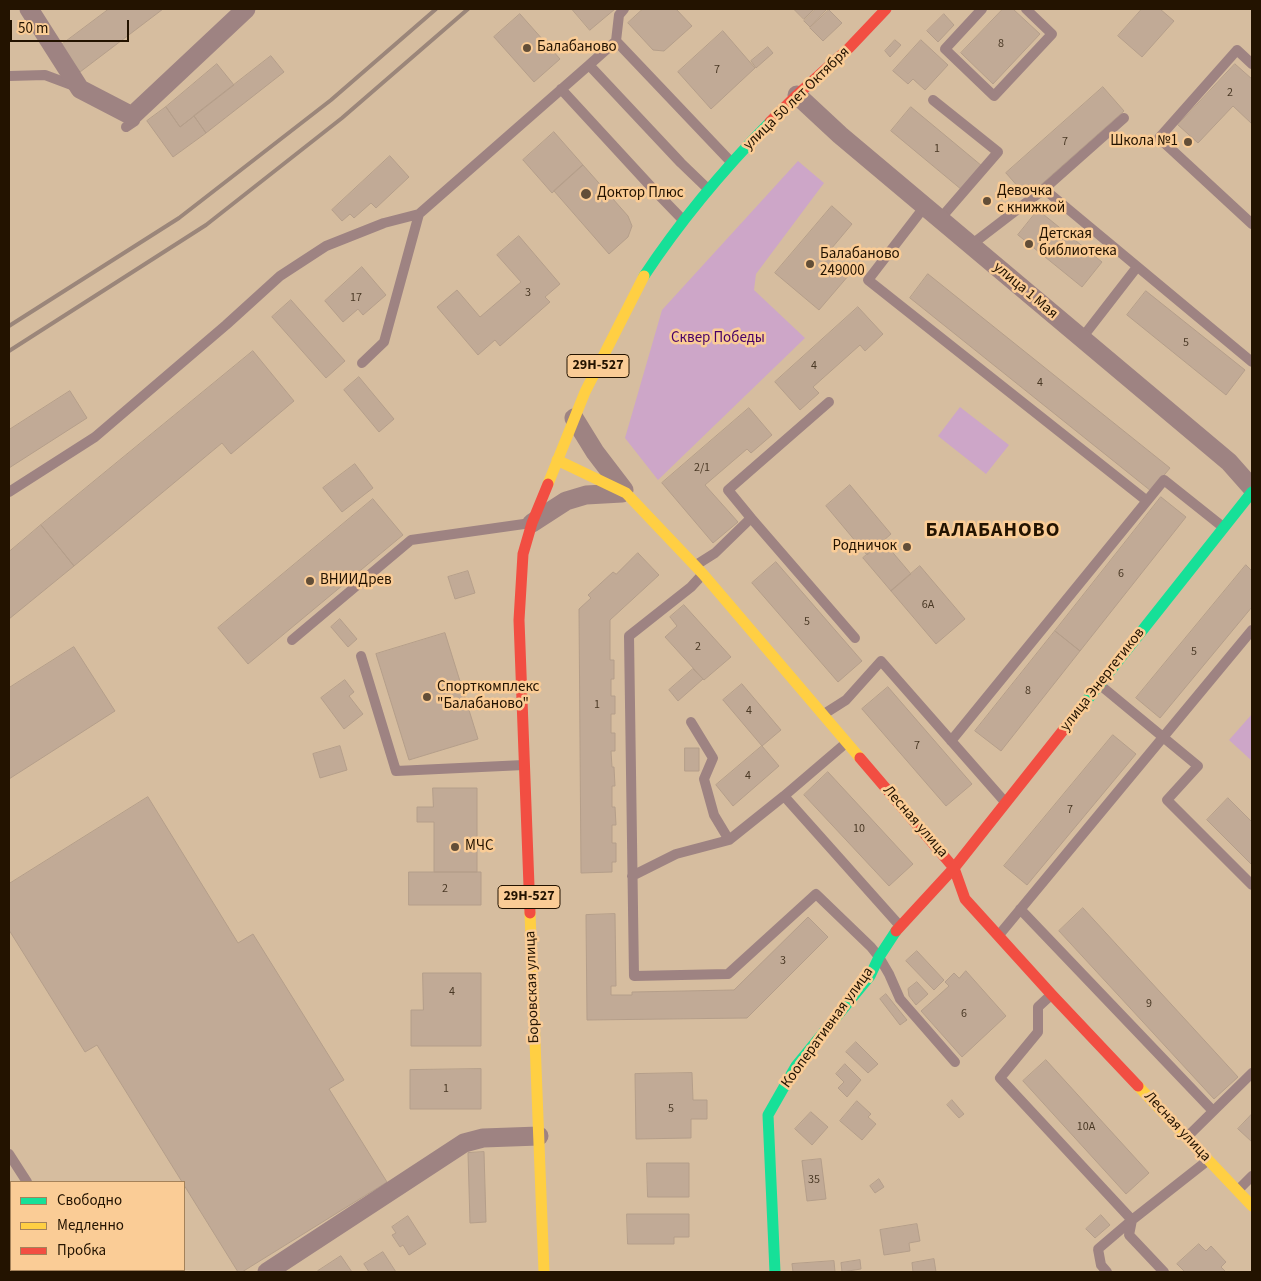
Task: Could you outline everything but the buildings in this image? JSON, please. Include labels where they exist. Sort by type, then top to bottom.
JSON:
[{"type":"street","points":[[29,9],[80,89],[129,122],[246,9]]},
{"type":"street","name":"улица 50 лет Октября","points":[[708,189],[797,95],[849,48],[886,9]]},
{"type":"street","name":"улица 1 Мая","points":[[797,95],[840,135],[1229,462],[1252,488]]},
{"type":"street","name":"29Н-527","points":[[532,523],[585,392],[642,279],[659,252],[708,189]]},
{"type":"street","points":[[574,418],[595,452],[626,493]]},
{"type":"street","name":"Лесная улица","points":[[557,460],[626,493],[703,574],[954,868],[965,899],[1186,1138],[1252,1206]]},
{"type":"street","name":"улица Энергетиков","points":[[954,868],[1252,492]]},
{"type":"street","points":[[532,523],[566,501],[586,494],[626,493]]},
{"type":"street","name":"Боровская улица","points":[[532,523],[523,554],[519,611],[544,1272]]},
{"type":"street","name":"Кооперативная улица","points":[[775,1272],[768,1115],[796,1066],[870,976],[879,956],[900,926],[954,868]]},
{"type":"street","points":[[267,1272],[464,1143],[483,1138],[539,1136]]},
{"type":"lane","points":[[9,492],[95,437],[226,325],[280,276],[326,246],[375,226],[419,214],[616,41],[619,15],[624,9]]},
{"type":"lane","points":[[982,9],[945,49],[994,96],[1052,34],[1026,9]]},
{"type":"lane","points":[[616,41],[732,162]]},
{"type":"lane","points":[[1252,64],[1238,50],[1159,138],[1252,224]]},
{"type":"lane","points":[[589,65],[674,156],[708,189]]},
{"type":"lane","points":[[9,76],[45,75],[80,89]]},
{"type":"lane","points":[[561,89],[684,220]]},
{"type":"lane","points":[[933,100],[998,152],[940,219]]},
{"type":"lane","points":[[971,245],[1044,189],[1124,118]]},
{"type":"lane","points":[[1044,189],[1252,362]]},
{"type":"lane","points":[[926,206],[868,280],[1147,501]]},
{"type":"lane","points":[[362,363],[384,342],[419,214]]},
{"type":"lane","points":[[1082,338],[1137,267]]},
{"type":"lane","points":[[829,402],[728,490],[855,638]]},
{"type":"lane","points":[[951,740],[1164,480],[1224,528]]},
{"type":"lane","points":[[695,566],[715,553],[751,518]]},
{"type":"lane","points":[[292,640],[411,540],[532,523]]},
{"type":"lane","points":[[703,574],[690,587],[629,636],[634,976],[728,974],[816,894],[879,956],[900,999],[955,1062]]},
{"type":"lane","points":[[999,935],[1252,630]]},
{"type":"lane","points":[[361,656],[396,771],[525,765]]},
{"type":"lane","points":[[823,715],[846,700],[881,661],[1006,803]]},
{"type":"lane","points":[[1100,685],[1198,766],[1167,800],[1252,885]]},
{"type":"lane","points":[[691,722],[712,758],[704,779],[714,815],[729,840]]},
{"type":"lane","points":[[632,876],[676,854],[729,840],[846,743]]},
{"type":"lane","points":[[784,796],[900,926]]},
{"type":"lane","points":[[1020,909],[1213,1111]]},
{"type":"lane","points":[[1052,994],[1038,1007],[1038,1032],[1000,1078],[1132,1220]]},
{"type":"lane","points":[[1186,1138],[1252,1073]]},
{"type":"lane","points":[[9,1154],[26,1181]]},
{"type":"lane","points":[[1107,1272],[1101,1265],[1098,1249],[1207,1160]]},
{"type":"lane","points":[[1237,1191],[1252,1176]]},
{"type":"lane","points":[[1132,1220],[1129,1235],[1164,1272]]},
{"type":"green space","name":"Сквер Победы","points":[[798,161],[824,183],[756,274],[754,290],[805,338],[658,480],[625,438],[662,310]]},
{"type":"green space","points":[[960,407],[1009,445],[986,474],[938,436]]},
{"type":"green space","points":[[1252,714],[1252,761],[1229,740]]},
{"type":"railway","points":[[9,326],[179,218],[331,100],[436,9]]},
{"type":"railway","points":[[9,351],[206,225],[342,118],[468,9]]},
{"type":"traffic: fast","points":[[644,276],[703,196],[770,122]]},
{"type":"traffic: fast","points":[[1080,709],[1252,492]]},
{"type":"traffic: fast","points":[[775,1272],[768,1115],[796,1066],[870,976],[879,957],[896,931]]},
{"type":"traffic: slow","points":[[548,484],[585,392],[644,276]]},
{"type":"traffic: slow","points":[[557,460],[626,493],[703,574],[860,758]]},
{"type":"traffic: slow","points":[[530,913],[544,1272]]},
{"type":"traffic: slow","points":[[1138,1086],[1252,1206]]},
{"type":"traffic: jam","points":[[770,122],[849,48],[886,9]]},
{"type":"traffic: jam","points":[[530,913],[519,620],[523,554],[532,523],[548,484]]},
{"type":"traffic: jam","points":[[896,931],[954,868],[1080,709]]},
{"type":"traffic: jam","points":[[860,758],[954,868],[965,899],[1138,1086]]},
{"type":"place","name":"Балабаново","points":[[527,48]]},
{"type":"place","name":"Школа №1","points":[[1188,142]]},
{"type":"place","name":"Доктор Плюс","points":[[586,194]]},
{"type":"place","name":"Девочка с книжкой","points":[[987,201]]},
{"type":"place","name":"Детская библиотека","points":[[1029,244]]},
{"type":"place","name":"Балабаново 249000","points":[[810,264]]},
{"type":"place","name":"Родничок","points":[[907,547]]},
{"type":"place","name":"ВНИИДрев","points":[[310,581]]},
{"type":"place","name":"Спорткомплекс \"Балабаново\"","points":[[427,697]]},
{"type":"place","name":"МЧС","points":[[455,847]]},
{"type":"district","name":"БАЛАБАНОВО","points":[[993,532]]}]
